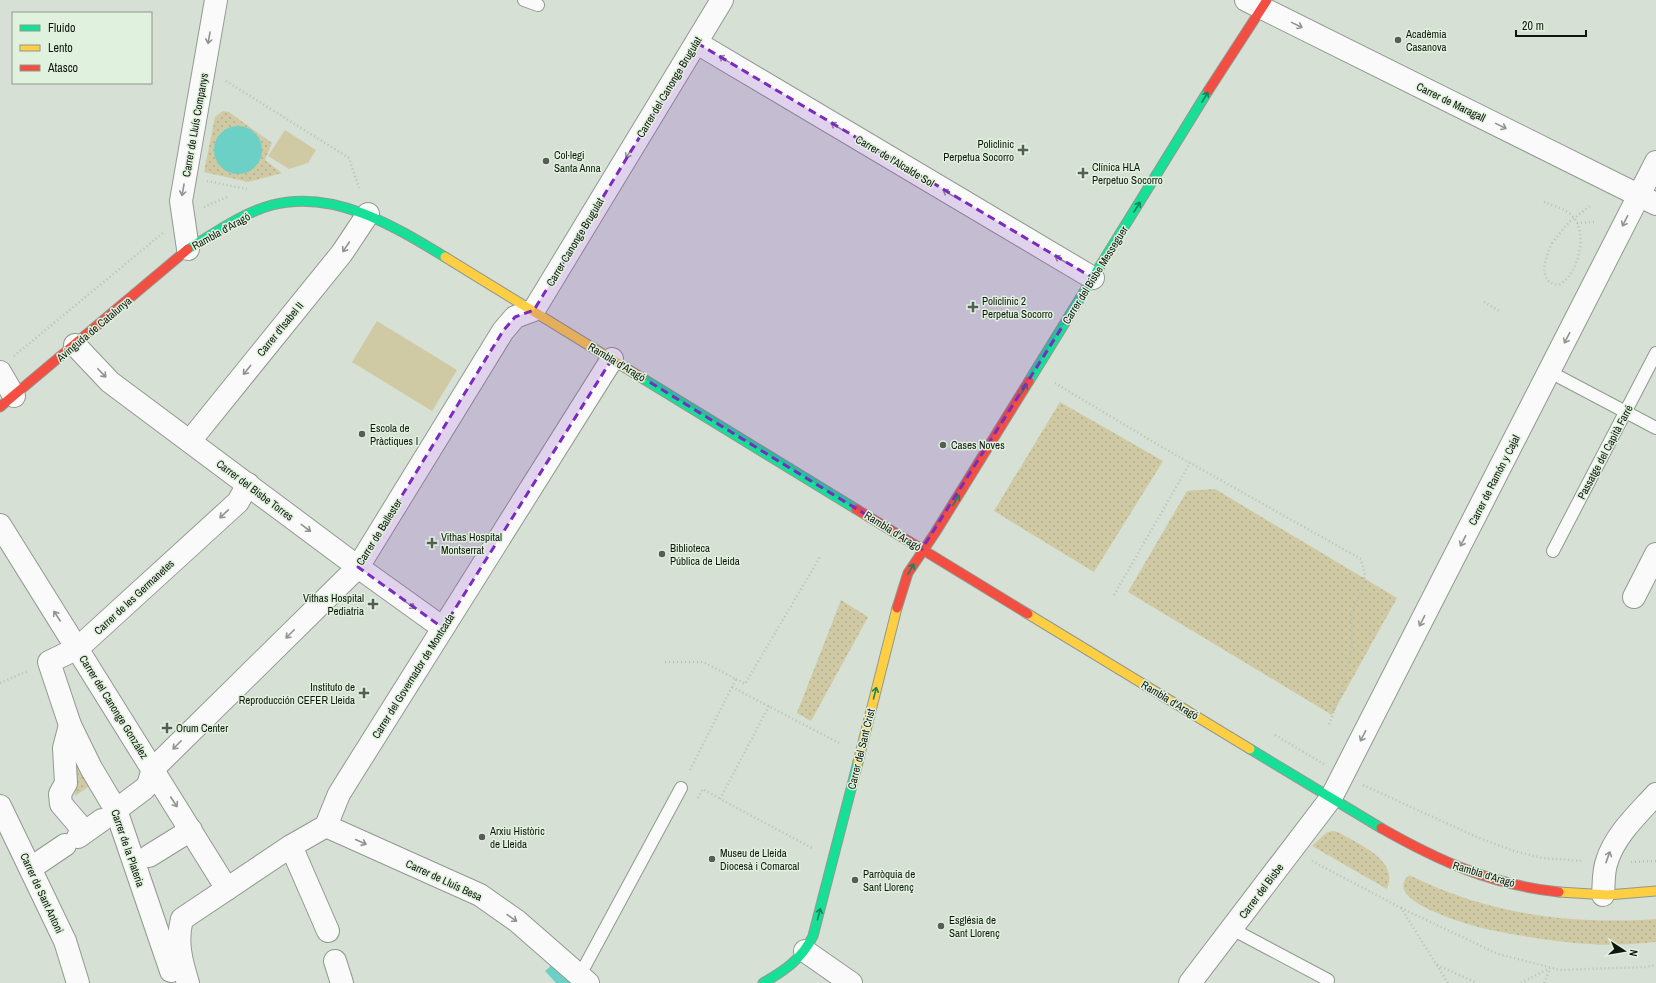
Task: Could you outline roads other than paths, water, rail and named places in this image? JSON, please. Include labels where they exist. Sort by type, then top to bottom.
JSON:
[{"type":"main road","name":"Carrer del Bisbe Messeguer","points":[[922,549],[935,533],[1213,83],[1258,3]]},
{"type":"main road","name":"Rambla d'Aragó","points":[[188,249],[245,216],[273,205],[307,202],[325,204],[368,214],[406,233],[534,310],[922,549],[1331,798],[1422,850],[1462,870],[1500,881],[1543,890],[1603,895],[1656,891]]},
{"type":"main road","name":"Avinguda de Catalunya","points":[[7,402],[188,249]]},
{"type":"main road","name":"Carrer del Sant Crist","points":[[763,983],[790,967],[810,944],[817,922],[902,589],[908,573],[922,549]]},
{"type":"street","name":"Carrer de Lluís Companys","points":[[188,249],[181,201],[216,0]]},
{"type":"street","name":"Carrer del Canonge Brugulat","points":[[616,175],[722,0]]},
{"type":"street","name":"Carrer de Maragall","points":[[1258,3],[1648,199]]},
{"type":"street","name":"Carrer de l'Alcalde Sol","points":[[697,43],[1093,278]]},
{"type":"street","name":"Carrer de Ramón y Cajal","points":[[1331,798],[1550,372],[1648,199],[1656,162]]},
{"type":"street","name":"Carrer Canonge Brugulat","points":[[534,310],[616,175]]},
{"type":"street","name":"Carrer d'Isabel II","points":[[190,441],[342,252],[368,214]]},
{"type":"street","name":"Carrer de Ballester","points":[[31,868],[89,829],[148,781],[358,567],[503,331],[515,317],[534,310]]},
{"type":"street","name":"Carrer del Bisbe Torres","points":[[75,345],[110,382],[442,628]]},
{"type":"street","name":"Carrer del Governador de Montcada","points":[[326,826],[339,794],[612,358]]},
{"type":"street","points":[[6,365],[7,402]]},
{"type":"street","name":"Carrer de les Germanetes","points":[[49,662],[78,648],[238,502],[248,484]]},
{"type":"street","name":"Carrer del Canonge González","points":[[0,525],[78,648],[148,781],[191,830],[227,889]]},
{"type":"street","points":[[1634,597],[1656,554]]},
{"type":"street","name":"Carrer de la Plateria","points":[[49,662],[70,725],[91,768],[89,829]]},
{"type":"street","name":"Carrer de la Plateria","points":[[70,725],[64,748],[66,783],[60,794],[62,804],[89,829],[142,860],[172,968]]},
{"type":"street","points":[[1603,895],[1606,863],[1612,848],[1625,829],[1656,794]]},
{"type":"street","name":"Carrer del Bisbe","points":[[1190,983],[1331,798]]},
{"type":"street","name":"Carrer de Sant Antoni","points":[[0,806],[31,868],[40,892],[65,941],[78,983]]},
{"type":"street","points":[[172,968],[182,919],[291,846],[326,826]]},
{"type":"street","name":"Carrer de Lluís Besa","points":[[326,826],[480,895],[516,921],[584,979]]},
{"type":"street","points":[[142,860],[191,830]]},
{"type":"street","points":[[291,846],[328,930]]},
{"type":"street","points":[[805,951],[851,983]]},
{"type":"street","points":[[335,961],[342,983]]},
{"type":"lane","points":[[524,0],[538,5]]},
{"type":"lane","name":"Passatge del Capità Farré","points":[[1553,551],[1656,353]]},
{"type":"lane","points":[[1550,372],[1656,428]]},
{"type":"lane","points":[[584,979],[681,788]]},
{"type":"lane","points":[[1232,929],[1328,980]]},
{"type":"water","points":[[233,126],[243,126],[255,133],[262,145],[262,155],[255,167],[243,174],[233,174],[225,170],[218,163],[214,155],[214,145],[218,137],[225,130]]},
{"type":"water","points":[[552,965],[572,983],[556,983],[545,971]]},
{"type":"place","name":"Acadèmia Casanova","points":[[1398,40]]},
{"type":"place","name":"Policlinic Perpetua Socorro","points":[[1023,150]]},
{"type":"place","name":"Col·legi Santa Anna","points":[[546,161]]},
{"type":"place","name":"Clínica HLA Perpetuo Socorro","points":[[1083,173]]},
{"type":"place","name":"Policlinic 2 Perpetua Socorro","points":[[973,307]]},
{"type":"place","name":"Escola de Pràctiques I","points":[[362,434]]},
{"type":"place","name":"Cases Noves","points":[[943,445]]},
{"type":"place","name":"Vithas Hospital Montserrat","points":[[432,543]]},
{"type":"place","name":"Biblioteca Pública de Lleida","points":[[662,554]]},
{"type":"place","name":"Vithas Hospital Pediatria","points":[[373,604]]},
{"type":"place","name":"Instituto de Reproducción CEFER Lleida","points":[[364,693]]},
{"type":"place","name":"Orum Center","points":[[167,728]]},
{"type":"place","name":"Arxiu Històric de Lleida","points":[[482,837]]},
{"type":"place","name":"Museu de Lleida Diocesà i Comarcal","points":[[712,859]]},
{"type":"place","name":"Parròquia de Sant Llorenç","points":[[855,880]]},
{"type":"place","name":"Església de Sant Llorenç","points":[[941,926]]}]
